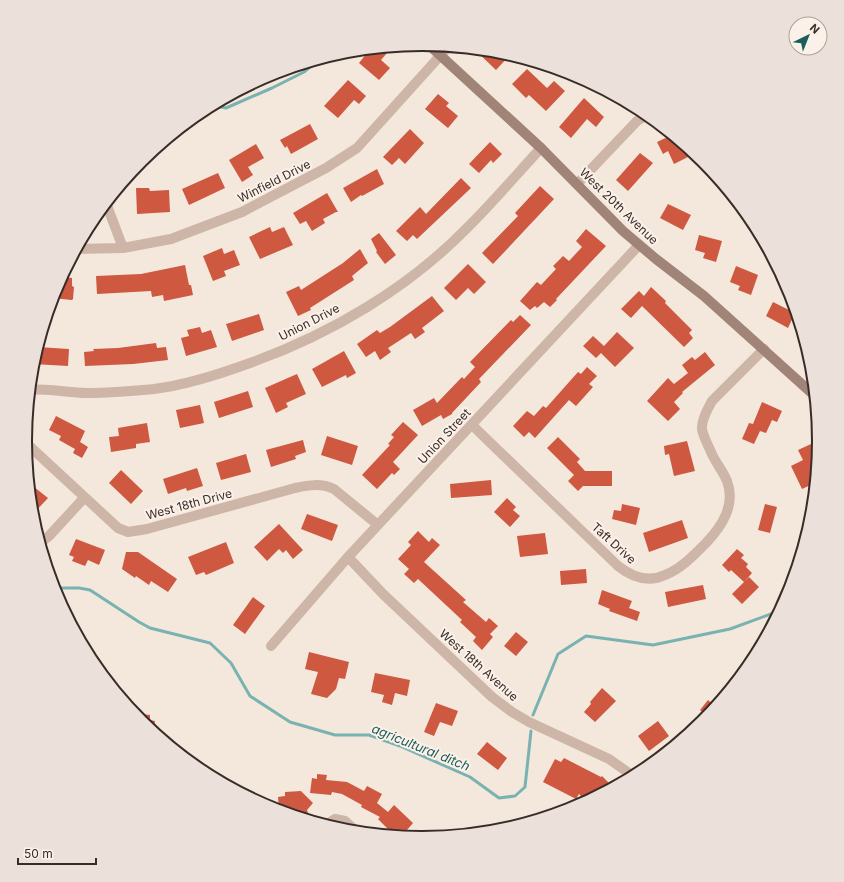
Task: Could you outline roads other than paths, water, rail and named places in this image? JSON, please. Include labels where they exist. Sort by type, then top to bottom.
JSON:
[{"type":"street","name":"West 20th Avenue","points":[[436,52],[541,148],[608,217],[639,245],[704,296],[809,391]]},
{"type":"street","name":"Winfield Drive","points":[[83,249],[123,248],[171,239],[242,212],[326,168],[357,148],[443,52]]},
{"type":"street","points":[[577,184],[641,119]]},
{"type":"street","name":"Union Drive","points":[[35,389],[87,393],[155,388],[193,381],[278,353],[324,331],[372,304],[403,282],[469,227],[541,148]]},
{"type":"street","points":[[109,210],[123,248]]},
{"type":"street","name":"Union Street","points":[[271,646],[348,557],[472,426],[639,245]]},
{"type":"street","name":"Taft Drive","points":[[472,426],[618,566],[628,574],[638,578],[658,578],[669,574],[695,554],[711,537],[728,511],[730,492],[702,428],[712,400],[764,349]]},
{"type":"street","name":"West 18th Drive","points":[[32,449],[118,528],[128,532],[147,529],[295,488],[317,484],[326,485],[334,489],[378,526]]},
{"type":"street","points":[[44,540],[84,498]]},
{"type":"street","name":"West 18th Avenue","points":[[348,557],[388,599],[497,701],[529,722],[609,759],[627,772]]},
{"type":"street","points":[[332,821],[335,819],[345,821],[349,824]]},
{"type":"waterway","points":[[221,107],[226,108],[272,88],[304,72],[308,68]]},
{"type":"waterway","name":"agricultural ditch","points":[[61,588],[79,588],[90,590],[150,628],[210,643],[231,663],[250,696],[290,722],[335,735],[369,735],[400,746],[470,777],[499,798],[515,796],[525,787],[531,731]]},
{"type":"waterway","name":"agricultural ditch","points":[[533,715],[558,654],[586,636],[653,645],[730,629],[772,614]]}]
